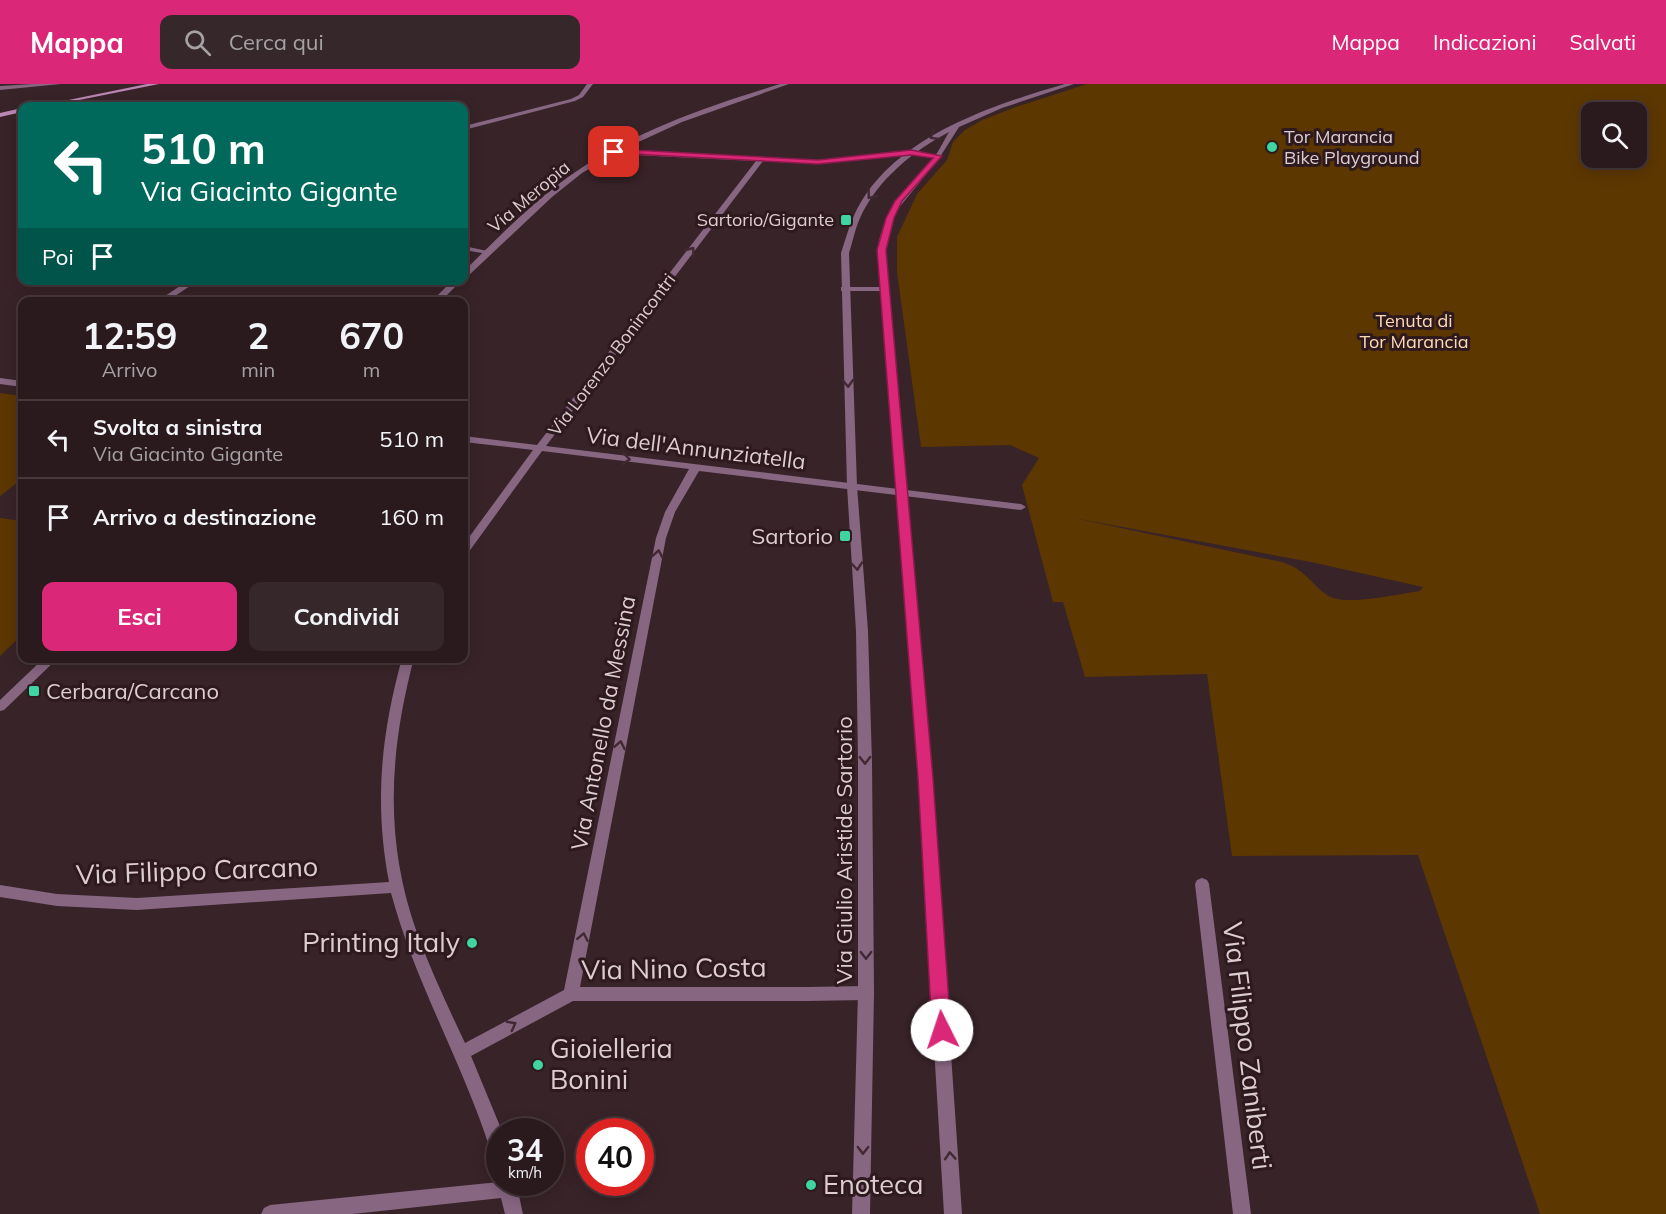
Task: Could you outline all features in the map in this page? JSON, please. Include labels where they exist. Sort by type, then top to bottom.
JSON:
[{"type":"main road","points":[[62,102],[154,84]]},
{"type":"main road","points":[[0,115],[18,111]]},
{"type":"street","points":[[0,88],[58,84]]},
{"type":"street","points":[[468,127],[573,100],[581,96],[590,84]]},
{"type":"street","name":"Via Meropia","points":[[468,271],[563,185],[614,152],[657,129],[705,110],[786,84]]},
{"type":"street","name":"Via Giulio Aristide Sartorio","points":[[861,1214],[866,993],[863,659],[852,486],[844,253],[857,214],[876,188],[911,153],[932,137],[1004,105],[1071,84]]},
{"type":"street","points":[[953,1214],[925,778],[881,250],[890,218],[908,189],[938,156],[944,142],[959,124]]},
{"type":"street","points":[[614,152],[825,162],[911,153],[938,156]]},
{"type":"street","name":"Via Lorenzo Bonincontri","points":[[468,546],[579,396],[761,159]]},
{"type":"street","points":[[468,249],[488,252]]},
{"type":"street","points":[[168,297],[187,285]]},
{"type":"street","points":[[440,297],[453,285]]},
{"type":"street","points":[[844,289],[884,289]]},
{"type":"street","points":[[0,381],[18,383]]},
{"type":"street","name":"Via dell'Annunziatella","points":[[468,439],[852,486]]},
{"type":"street","name":"Via Antonello da Messina","points":[[571,994],[661,538],[670,512],[695,468]]},
{"type":"street","points":[[852,486],[902,494],[1022,507]]},
{"type":"street","points":[[0,707],[47,663]]},
{"type":"street","points":[[407,663],[391,726],[385,773],[388,827],[397,887],[408,927],[424,970],[488,1118]]},
{"type":"street","name":"Via Filippo Zaniberti","points":[[1202,884],[1242,1214]]},
{"type":"street","name":"Via Filippo Carcano","points":[[0,891],[57,900],[137,904],[397,887]]},
{"type":"street","name":"Via Nino Costa","points":[[461,1053],[571,994],[866,993]]},
{"type":"street","points":[[270,1214],[486,1188]]},
{"type":"street","points":[[510,1196],[514,1214]]},
{"type":"green space","name":"Tenuta di Tor Marancia","points":[[1087,84],[1666,84],[1666,1214],[1540,1214],[1418,855],[1232,856],[1207,674],[1085,677],[1063,602],[1053,602],[1022,485],[1039,458],[1010,445],[921,447],[897,272],[897,237],[917,194],[947,160],[953,142],[965,130],[982,120]],"holes":[[[1074,518],[1311,562],[1423,587],[1420,591],[1372,599],[1345,600],[1327,595],[1306,576],[1282,562]]]},
{"type":"green space","points":[[0,393],[18,395],[18,482],[0,496]]},
{"type":"green space","points":[[0,518],[18,520],[18,639],[0,656]]},
{"type":"place","name":"Tor Marancia Bike Playground","points":[[1272,147]]},
{"type":"place","name":"Sartorio/Gigante","points":[[846,220]]},
{"type":"place","name":"Sartorio","points":[[845,536]]},
{"type":"place","name":"Cerbara/Carcano","points":[[34,691]]},
{"type":"place","name":"Printing Italy","points":[[472,943]]},
{"type":"place","name":"Gioielleria Bonini","points":[[538,1065]]},
{"type":"place","name":"Enoteca","points":[[811,1185]]},
{"type":"route","points":[[614,152],[818,162],[911,153],[938,156],[899,201],[890,218],[881,250],[925,778],[942,1030]]}]
